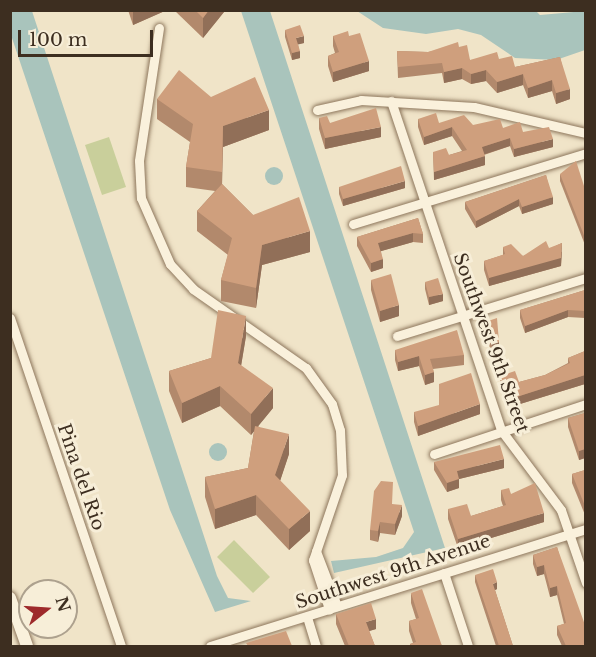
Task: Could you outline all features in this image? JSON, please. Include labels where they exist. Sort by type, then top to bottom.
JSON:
[{"type":"main road","points":[[10,598],[27,646]]},
{"type":"street","points":[[159,28],[139,161],[141,198],[170,264],[193,289],[306,368],[332,404],[340,430],[342,475],[316,551],[333,607]]},
{"type":"street","points":[[317,110],[361,100],[474,106],[585,132]]},
{"type":"street","name":"Southwest 9th Street","points":[[391,100],[501,430],[561,510],[585,583]]},
{"type":"street","points":[[353,224],[585,153]]},
{"type":"street","points":[[397,336],[585,278]]},
{"type":"street","name":"Pina del Rio","points":[[10,318],[121,646]]},
{"type":"street","points":[[434,454],[585,404]]},
{"type":"street","name":"Southwest 9th Avenue","points":[[210,646],[585,529]]},
{"type":"street","points":[[444,573],[468,646]]},
{"type":"street","points":[[307,617],[316,646]]},
{"type":"green space","points":[[109,137],[126,187],[102,195],[85,145]]},
{"type":"green space","points":[[234,540],[270,577],[253,593],[217,557]]},
{"type":"water","points":[[535,10],[540,15],[585,11],[585,50],[556,60],[515,58],[481,35],[458,29],[426,34],[383,28],[357,11]]},
{"type":"water","points":[[10,11],[32,11],[217,576],[228,598],[251,601],[215,612],[170,510],[11,35]]},
{"type":"water","points":[[241,11],[270,11],[445,548],[334,573],[331,561],[376,557],[403,548],[414,532]]},
{"type":"water","points":[[274,167],[280,170],[283,176],[280,182],[274,185],[268,182],[265,176],[268,170]]},
{"type":"water","points":[[218,443],[224,446],[227,452],[224,458],[218,461],[212,458],[209,452],[212,446]]},
{"type":"building","points":[[195,10],[209,10],[203,18]]},
{"type":"building","points":[[300,25],[304,36],[296,38],[300,51],[292,53],[285,30]]},
{"type":"building","points":[[348,31],[349,36],[360,33],[369,61],[333,72],[328,56],[339,52],[333,36]]},
{"type":"building","points":[[458,42],[459,47],[467,45],[470,60],[497,52],[499,59],[512,56],[515,67],[560,57],[570,89],[556,93],[552,80],[528,88],[523,74],[497,82],[486,70],[471,74],[462,68],[444,72],[442,63],[398,67],[397,51],[428,52]]},
{"type":"building","points":[[179,70],[211,97],[255,77],[269,110],[223,126],[222,172],[186,167],[193,124],[157,99]]},
{"type":"building","points":[[376,108],[381,127],[325,138],[319,118],[327,116],[330,123]]},
{"type":"building","points":[[436,113],[439,123],[464,115],[473,125],[500,119],[503,128],[520,122],[523,132],[549,127],[553,139],[514,149],[510,138],[482,147],[485,156],[434,172],[433,152],[446,148],[449,155],[467,150],[452,127],[424,137],[418,119]]},
{"type":"building","points":[[576,161],[585,189],[585,238],[560,174]]},
{"type":"building","points":[[401,166],[405,181],[343,199],[339,187]]},
{"type":"building","points":[[546,175],[553,197],[522,207],[519,199],[476,221],[465,202]]},
{"type":"building","points":[[222,184],[253,215],[299,197],[310,231],[262,245],[256,288],[221,280],[232,238],[197,211]]},
{"type":"building","points":[[418,218],[423,234],[413,233],[378,243],[383,259],[371,263],[357,237]]},
{"type":"building","points":[[546,241],[549,248],[562,243],[561,258],[489,278],[484,261],[505,254],[503,247],[511,244],[523,256]]},
{"type":"building","points":[[391,274],[399,305],[380,311],[371,280]]},
{"type":"building","points":[[438,278],[443,294],[429,297],[425,282]]},
{"type":"building","points":[[585,290],[585,311],[568,310],[525,326],[520,310]]},
{"type":"building","points":[[218,310],[246,316],[238,363],[273,388],[251,414],[220,386],[182,403],[169,371],[211,358]]},
{"type":"building","points":[[497,318],[499,342],[492,344],[482,323]]},
{"type":"building","points":[[457,330],[464,355],[430,359],[434,372],[425,375],[419,356],[398,362],[395,350]]},
{"type":"building","points":[[585,351],[585,375],[507,400],[500,376],[515,371],[519,382],[545,375],[570,363],[568,358]]},
{"type":"building","points":[[471,373],[480,404],[418,426],[414,412],[439,405],[439,384]]},
{"type":"building","points":[[585,413],[585,449],[579,451],[568,418]]},
{"type":"building","points":[[255,426],[289,434],[275,475],[310,511],[289,529],[256,495],[215,509],[205,477],[248,468]]},
{"type":"building","points":[[500,445],[504,459],[457,471],[459,479],[447,483],[434,462]]},
{"type":"building","points":[[585,470],[585,506],[572,474]]},
{"type":"building","points":[[381,481],[393,482],[392,504],[402,505],[395,524],[380,522],[378,531],[370,530],[374,491]]},
{"type":"building","points":[[535,483],[544,513],[458,539],[448,509],[467,504],[471,516],[506,505],[501,490],[509,488],[511,494]]},
{"type":"building","points":[[557,547],[585,625],[585,646],[566,646],[557,626],[566,623],[557,586],[550,588],[544,565],[537,567],[533,555]]},
{"type":"building","points":[[493,569],[497,582],[493,584],[513,646],[499,646],[475,575]]},
{"type":"building","points":[[422,589],[442,646],[411,646],[410,644],[416,642],[409,621],[419,618],[411,593]]},
{"type":"building","points":[[371,603],[376,619],[366,622],[375,646],[349,646],[336,614]]},
{"type":"building","points":[[286,631],[292,646],[248,646],[246,643]]}]
